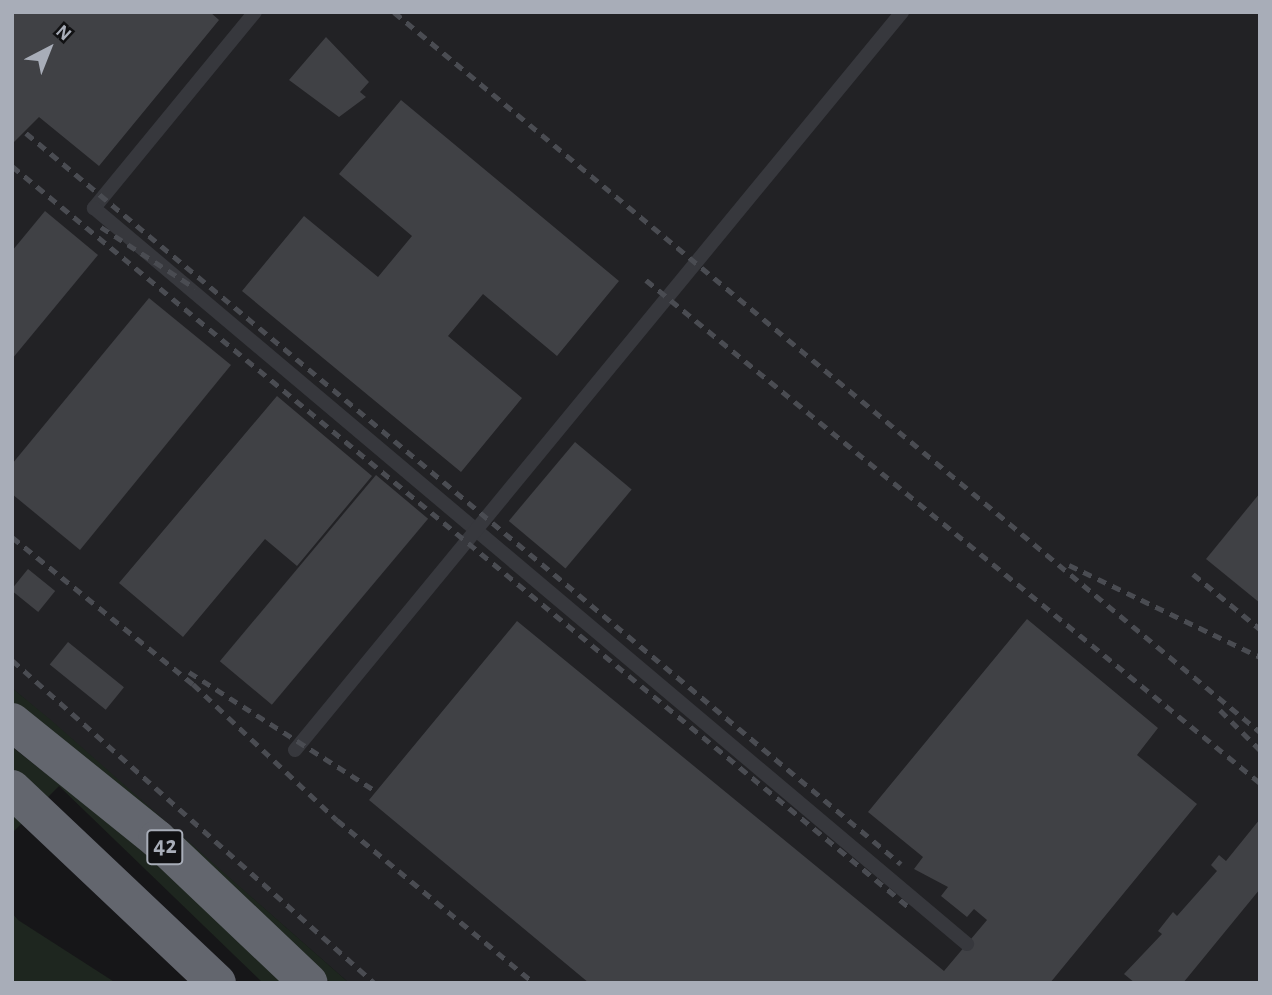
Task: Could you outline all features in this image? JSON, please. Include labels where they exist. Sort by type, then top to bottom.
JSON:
[{"type":"highway","name":"42","points":[[12,722],[157,839],[309,983]]},
{"type":"highway","name":"42","points":[[12,789],[217,983]]},
{"type":"lane","points":[[255,12],[94,208],[967,944]]},
{"type":"lane","points":[[295,750],[902,12]]},
{"type":"shaded area","points":[[12,12],[1260,12],[1260,983],[349,983],[12,688]]},
{"type":"shaded area","points":[[12,688],[349,983],[331,983],[175,837],[12,707]]},
{"type":"shaded area","points":[[12,747],[128,838],[284,983],[263,983],[59,786],[12,833]]},
{"type":"shaded area","points":[[12,913],[18,920],[116,983],[12,983]]},
{"type":"building","points":[[12,12],[210,12],[219,20],[99,166],[39,117],[12,144]]},
{"type":"building","points":[[326,37],[369,82],[360,92],[366,97],[339,117],[289,80]]},
{"type":"building","points":[[401,100],[619,281],[557,356],[483,294],[448,336],[522,398],[461,472],[242,291],[304,216],[378,277],[412,236],[339,174]]},
{"type":"building","points":[[45,211],[98,255],[12,359],[12,251]]},
{"type":"building","points":[[149,298],[231,365],[80,550],[12,494],[12,464]]},
{"type":"building","points":[[277,396],[372,476],[297,566],[265,539],[183,637],[119,583]]},
{"type":"building","points":[[575,442],[632,490],[565,568],[509,521]]},
{"type":"building","points":[[376,475],[428,519],[272,705],[220,661]]},
{"type":"building","points":[[1260,493],[1260,603],[1206,559]]},
{"type":"building","points":[[28,569],[55,591],[38,612],[12,591]]},
{"type":"building","points":[[1027,619],[1158,728],[1137,755],[1197,804],[1050,983],[589,983],[369,800],[517,621],[944,971],[987,920],[974,909],[967,917],[941,896],[948,887],[914,869],[923,857],[868,812]]},
{"type":"building","points":[[68,642],[124,687],[106,710],[50,665]]},
{"type":"building","points":[[1260,819],[1260,889],[1183,983],[1135,983],[1124,974],[1162,934],[1158,931],[1173,912],[1177,916],[1217,871],[1211,865],[1219,855],[1226,861]]},
{"type":"railway","points":[[394,12],[1260,732]]},
{"type":"railway","points":[[26,133],[901,864]]},
{"type":"railway","points":[[12,166],[911,909]]},
{"type":"railway","points":[[101,227],[195,288]]},
{"type":"railway","points":[[646,280],[1260,783]]},
{"type":"railway","points":[[12,537],[193,684],[337,820],[534,983]]},
{"type":"railway","points":[[1069,565],[1260,657]]},
{"type":"railway","points":[[1193,574],[1260,629]]},
{"type":"railway","points":[[12,660],[375,983]]},
{"type":"railway","points":[[189,672],[376,791]]},
{"type":"railway","points":[[1220,710],[1260,750]]}]
